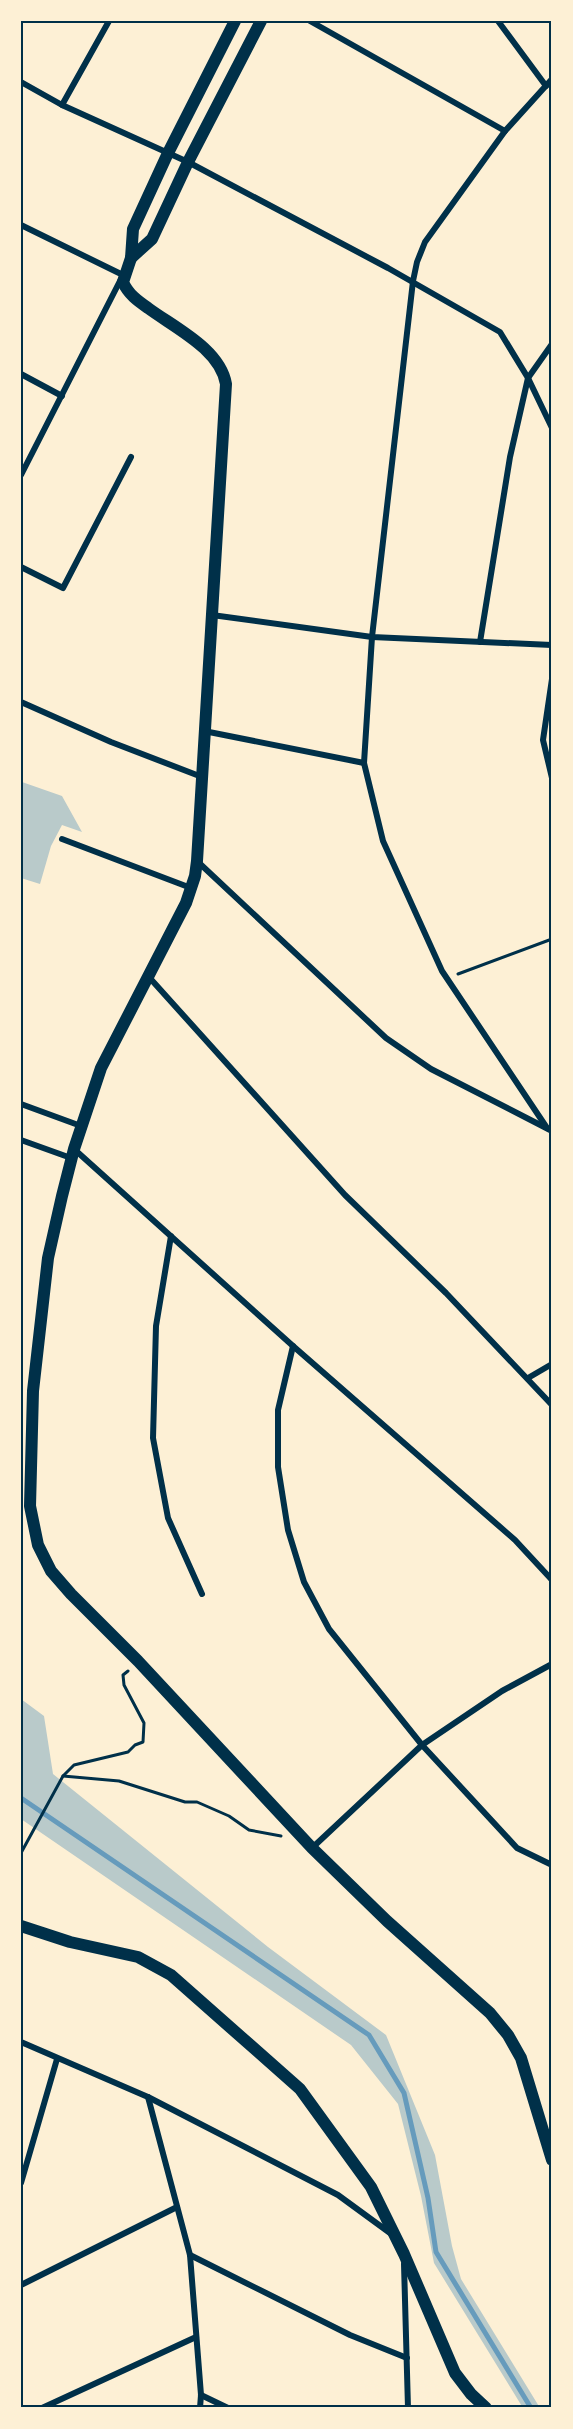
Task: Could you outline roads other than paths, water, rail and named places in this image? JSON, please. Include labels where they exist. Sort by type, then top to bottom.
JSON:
[{"type":"main road","points":[[235,21],[168,153],[133,230],[131,258],[123,276],[123,282],[129,293],[212,355],[225,377],[197,861],[186,903],[105,1058],[72,1153],[48,1258],[33,1391],[30,1506],[38,1545],[51,1571],[70,1594],[138,1661],[312,1848],[387,1921],[490,2013],[508,2035],[521,2058],[552,2160]]},
{"type":"main road","points":[[131,258],[152,239],[188,162],[261,21]]},
{"type":"main road","points":[[21,1926],[59,1939],[138,1957],[171,1975],[300,2089],[371,2187],[404,2254],[455,2373],[471,2394],[486,2408]]},
{"type":"street","points":[[62,105],[109,21]]},
{"type":"street","points":[[310,21],[505,131]]},
{"type":"street","points":[[498,21],[546,86]]},
{"type":"street","points":[[549,1130],[447,978],[383,841],[364,763],[372,637],[412,281],[417,262],[425,242],[505,131],[552,79]]},
{"type":"street","points":[[21,82],[62,105],[188,162],[412,281],[500,332],[528,378],[552,428]]},
{"type":"street","points":[[21,225],[123,276],[21,475]]},
{"type":"street","points":[[480,642],[510,457],[528,378],[552,344]]},
{"type":"street","points":[[21,374],[62,396]]},
{"type":"street","points":[[21,567],[63,588],[131,457]]},
{"type":"street","points":[[212,615],[372,637],[552,645]]},
{"type":"street","points":[[552,679],[543,740],[552,778]]},
{"type":"street","points":[[21,702],[111,742],[202,777]]},
{"type":"street","points":[[204,731],[364,763]]},
{"type":"street","points":[[543,740],[552,744]]},
{"type":"street","points":[[62,839],[191,888]]},
{"type":"street","points":[[197,861],[386,1038],[431,1069],[549,1130]]},
{"type":"street","points":[[148,975],[345,1195],[446,1293],[552,1405]]},
{"type":"street","points":[[21,1104],[81,1126]]},
{"type":"street","points":[[21,1140],[72,1153],[171,1236],[293,1347],[515,1540],[552,1580]]},
{"type":"street","points":[[171,1236],[156,1326],[153,1438],[168,1518],[202,1594]]},
{"type":"street","points":[[293,1347],[278,1410],[278,1467],[288,1530],[304,1582],[329,1629],[422,1745],[517,1848],[552,1865]]},
{"type":"street","points":[[528,1378],[552,1364]]},
{"type":"street","points":[[312,1848],[422,1745],[502,1691],[552,1664]]},
{"type":"street","points":[[21,2042],[148,2097],[338,2195],[396,2237]]},
{"type":"street","points":[[21,2183],[57,2059]]},
{"type":"street","points":[[148,2097],[190,2255],[201,2395],[200,2408]]},
{"type":"street","points":[[21,2285],[177,2207]]},
{"type":"street","points":[[404,2254],[408,2408]]},
{"type":"street","points":[[190,2255],[350,2335],[407,2358]]},
{"type":"street","points":[[42,2408],[196,2337]]},
{"type":"street","points":[[201,2395],[228,2408]]},
{"type":"waterway","points":[[21,1798],[369,2035],[404,2093],[428,2198],[436,2252],[531,2408]]}]
